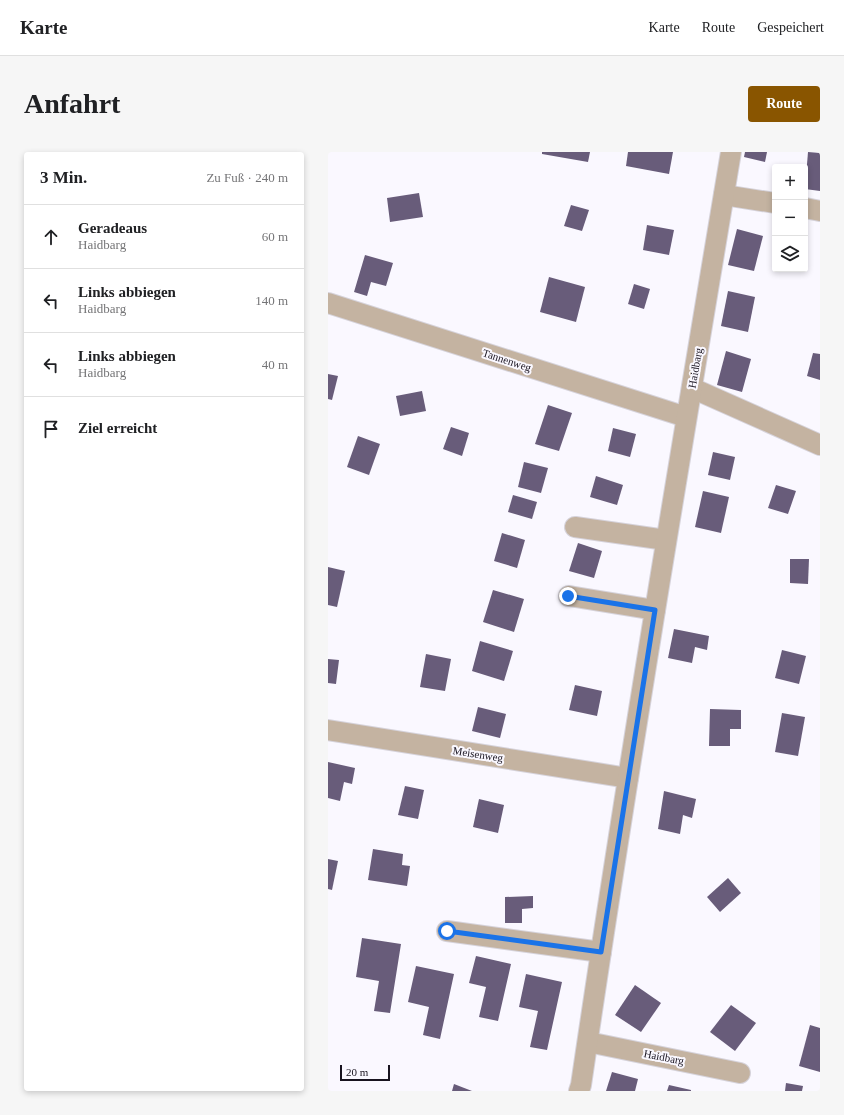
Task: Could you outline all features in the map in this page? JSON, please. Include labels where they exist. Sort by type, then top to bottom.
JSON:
[{"type":"street","name":"Haidbarg","points":[[580,1088],[666,540],[731,152]]},
{"type":"street","points":[[724,195],[772,203]]},
{"type":"street","points":[[808,209],[820,211]]},
{"type":"street","name":"Tannenweg","points":[[328,303],[686,417]]},
{"type":"street","points":[[692,388],[820,445]]},
{"type":"street","points":[[575,527],[666,540]]},
{"type":"street","points":[[568,596],[655,610]]},
{"type":"street","name":"Meisenweg","points":[[328,730],[628,778]]},
{"type":"street","points":[[447,931],[601,952]]},
{"type":"street","name":"Haidbarg","points":[[588,1042],[740,1072]]},
{"type":"building","points":[[542,152],[590,152],[588,162],[542,154]]},
{"type":"building","points":[[628,152],[673,152],[669,174],[626,166]]},
{"type":"building","points":[[745,152],[767,152],[765,162],[744,157]]},
{"type":"building","points":[[808,152],[820,153],[820,191],[808,189]]},
{"type":"building","points":[[419,193],[423,217],[390,222],[387,198]]},
{"type":"building","points":[[571,205],[589,210],[582,231],[564,226]]},
{"type":"building","points":[[647,225],[674,230],[669,255],[643,250]]},
{"type":"building","points":[[737,229],[763,236],[754,271],[728,265]]},
{"type":"building","points":[[365,255],[393,263],[386,286],[371,282],[367,296],[354,292]]},
{"type":"building","points":[[549,277],[585,287],[576,322],[540,312]]},
{"type":"building","points":[[634,284],[650,289],[644,309],[628,304]]},
{"type":"building","points":[[728,291],[755,297],[748,332],[721,326]]},
{"type":"building","points":[[726,351],[751,359],[742,392],[717,385]]},
{"type":"building","points":[[813,353],[820,354],[820,380],[807,376]]},
{"type":"building","points":[[328,374],[338,376],[332,400],[328,399]]},
{"type":"building","points":[[422,391],[426,411],[400,416],[396,396]]},
{"type":"building","points":[[548,405],[572,413],[559,451],[535,444]]},
{"type":"building","points":[[451,427],[469,433],[462,456],[443,449]]},
{"type":"building","points":[[613,428],[636,434],[630,457],[608,451]]},
{"type":"building","points":[[358,436],[380,444],[369,475],[347,467]]},
{"type":"building","points":[[713,452],[735,457],[730,480],[708,475]]},
{"type":"building","points":[[524,462],[548,468],[541,493],[518,487]]},
{"type":"building","points":[[596,476],[623,485],[617,505],[590,497]]},
{"type":"building","points":[[776,485],[796,491],[788,514],[768,508]]},
{"type":"building","points":[[703,491],[729,497],[721,533],[695,527]]},
{"type":"building","points":[[513,495],[537,502],[532,519],[508,512]]},
{"type":"building","points":[[502,533],[525,540],[517,568],[494,561]]},
{"type":"building","points":[[578,543],[602,551],[594,578],[569,571]]},
{"type":"building","points":[[790,559],[809,559],[808,584],[790,583]]},
{"type":"building","points":[[328,567],[345,571],[337,607],[328,605]]},
{"type":"building","points":[[493,590],[524,599],[514,632],[483,622]]},
{"type":"building","points":[[674,629],[709,636],[707,650],[695,647],[692,663],[668,658]]},
{"type":"building","points":[[480,641],[513,651],[504,681],[472,671]]},
{"type":"building","points":[[782,650],[806,656],[799,684],[775,678]]},
{"type":"building","points":[[426,654],[451,659],[445,691],[420,687]]},
{"type":"building","points":[[328,659],[339,660],[336,684],[328,683]]},
{"type":"building","points":[[575,685],[602,691],[597,716],[569,710]]},
{"type":"building","points":[[478,707],[506,714],[500,738],[472,731]]},
{"type":"building","points":[[710,709],[741,710],[741,729],[730,729],[730,746],[709,746]]},
{"type":"building","points":[[782,713],[805,717],[798,756],[775,752]]},
{"type":"building","points":[[328,762],[355,768],[352,784],[344,782],[340,801],[328,798]]},
{"type":"building","points":[[405,786],[424,790],[418,819],[398,815]]},
{"type":"building","points":[[664,791],[696,799],[692,818],[683,815],[680,834],[658,829]]},
{"type":"building","points":[[479,799],[504,805],[498,833],[473,827]]},
{"type":"building","points":[[373,849],[403,854],[402,865],[410,866],[407,886],[368,880]]},
{"type":"building","points":[[328,859],[338,861],[332,890],[328,889]]},
{"type":"building","points":[[728,878],[741,893],[720,912],[707,897]]},
{"type":"building","points":[[533,896],[533,908],[522,909],[522,923],[505,923],[505,897]]},
{"type":"building","points":[[362,938],[401,944],[390,1013],[374,1011],[379,981],[356,977]]},
{"type":"building","points":[[476,956],[511,964],[498,1021],[479,1017],[486,987],[469,983]]},
{"type":"building","points":[[416,966],[454,974],[440,1039],[423,1035],[429,1007],[408,1002]]},
{"type":"building","points":[[526,974],[562,982],[547,1050],[530,1047],[538,1011],[519,1007]]},
{"type":"building","points":[[635,985],[661,1003],[641,1032],[615,1015]]},
{"type":"building","points":[[731,1005],[756,1023],[735,1051],[710,1032]]},
{"type":"building","points":[[810,1025],[820,1028],[820,1072],[799,1066]]},
{"type":"building","points":[[612,1072],[638,1079],[635,1091],[606,1091]]},
{"type":"building","points":[[786,1083],[803,1086],[802,1091],[785,1091]]},
{"type":"building","points":[[454,1084],[472,1091],[452,1091]]},
{"type":"building","points":[[669,1085],[691,1090],[691,1091],[667,1091]]},
{"type":"route","points":[[447,931],[601,952],[655,610],[568,596]]}]
